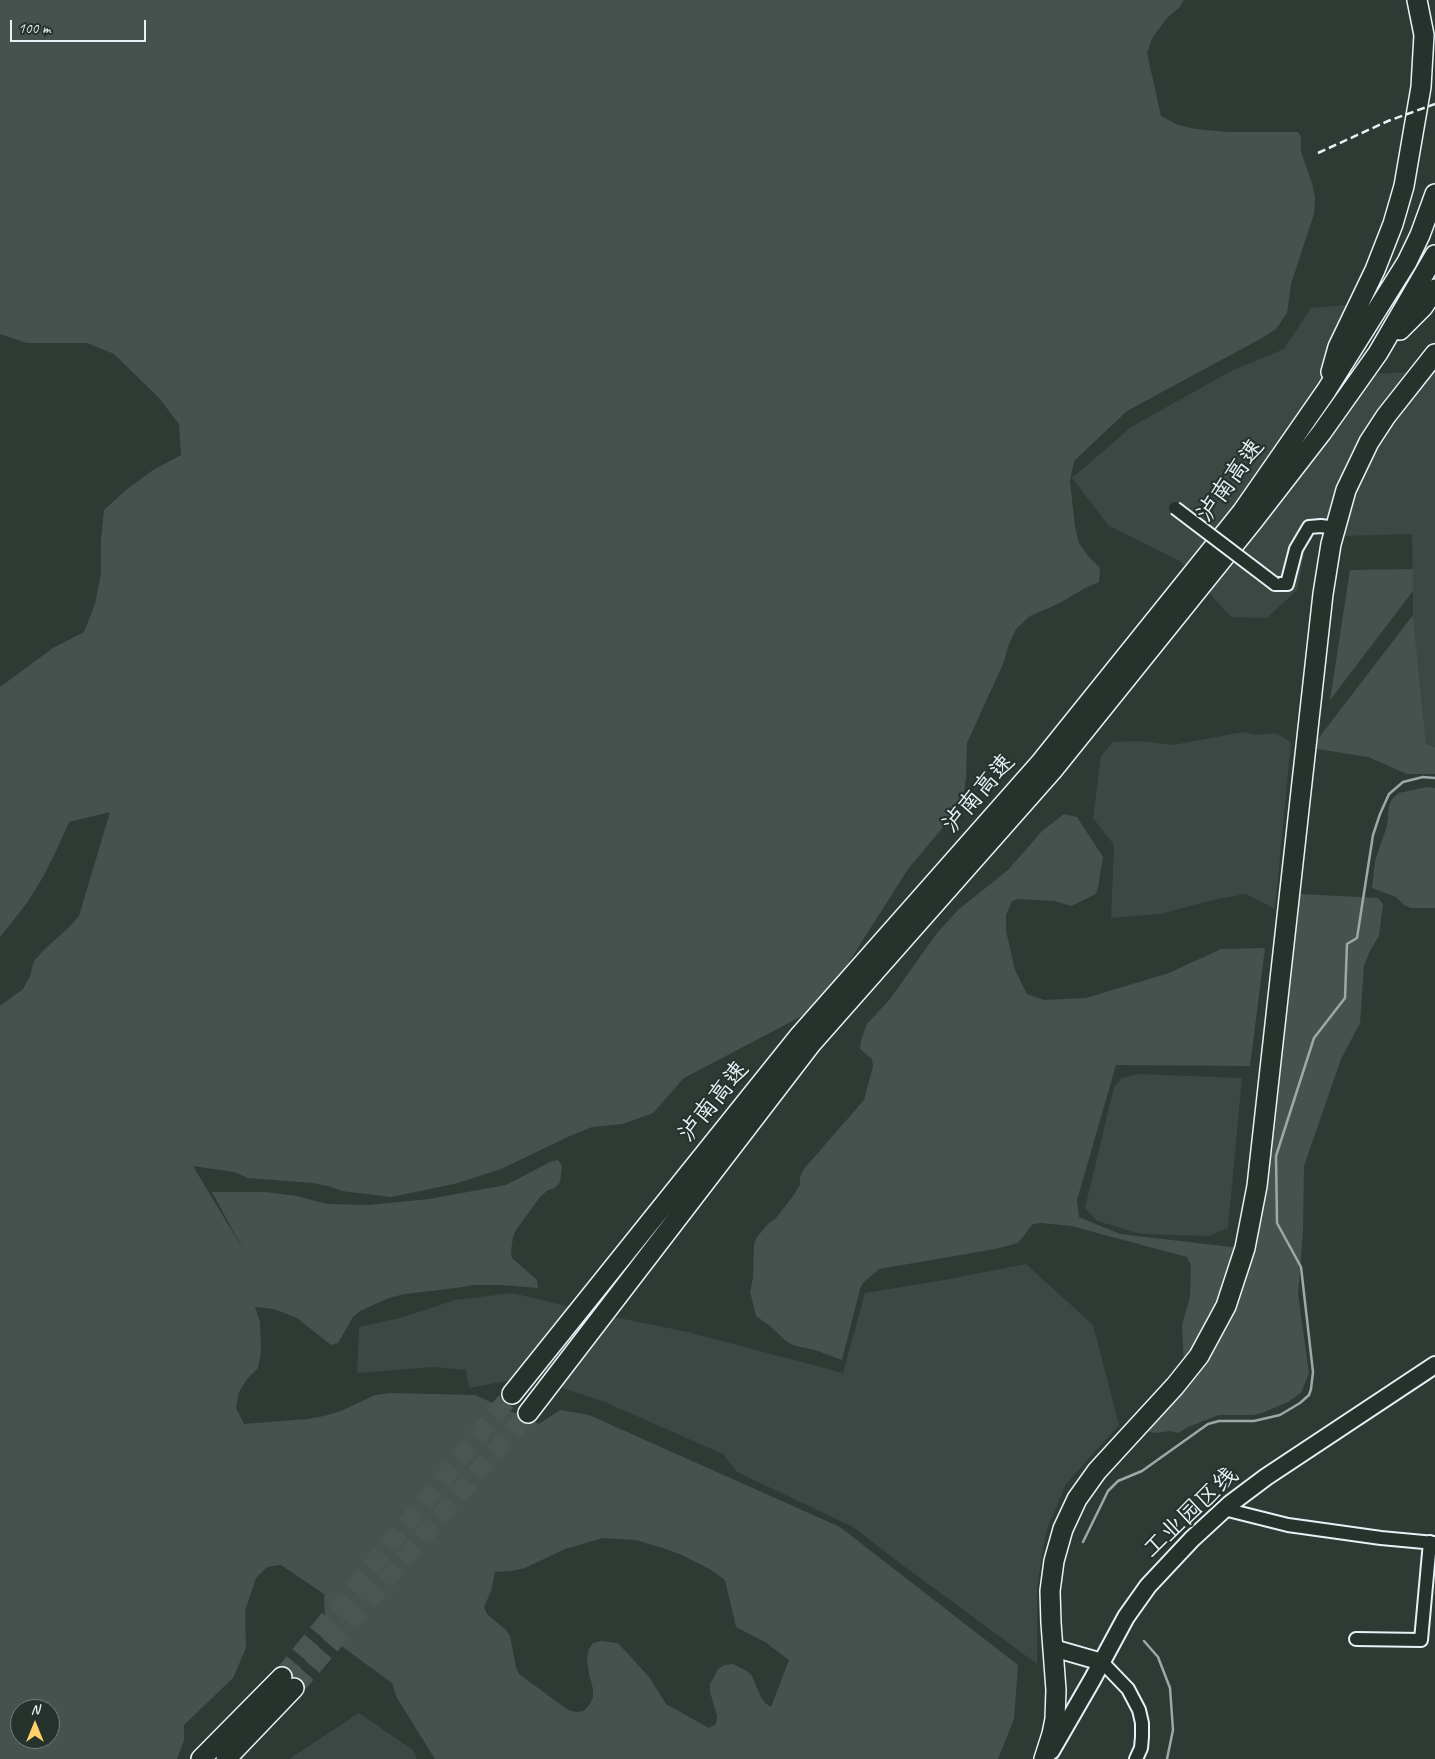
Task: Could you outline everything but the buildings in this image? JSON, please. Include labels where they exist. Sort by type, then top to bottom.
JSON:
[{"type":"highway","points":[[1417,0],[1424,35]]},
{"type":"highway","points":[[1326,391],[1338,347],[1376,270],[1393,224],[1404,186],[1421,87],[1427,0]]},
{"type":"highway","name":"泸南高速","points":[[512,1394],[800,1035],[1047,754],[1242,512],[1326,391],[1407,262],[1435,194]]},
{"type":"highway","name":"泸南高速","points":[[528,1412],[811,1044],[1052,771],[1253,521],[1322,432],[1378,353],[1435,255]]},
{"type":"highway","points":[[1378,353],[1424,307],[1435,289]]},
{"type":"highway","points":[[1045,1759],[1055,1719],[1056,1690],[1050,1607],[1052,1574],[1058,1543],[1068,1516],[1081,1493],[1097,1472],[1175,1386],[1199,1356],[1226,1306],[1245,1248],[1256,1194],[1324,594],[1335,528],[1346,490],[1369,442],[1386,416],[1435,354]]},
{"type":"highway","points":[[201,1759],[288,1683],[226,1759]]},
{"type":"main road","name":"工业园区线","points":[[1045,1759],[1102,1662],[1126,1616],[1148,1586],[1192,1539],[1224,1509],[1273,1472],[1435,1365]]},
{"type":"main road","points":[[1053,1648],[1102,1662]]},
{"type":"street","points":[[1175,508],[1275,584],[1286,584],[1296,549],[1309,527],[1335,528]]},
{"type":"street","points":[[1224,1509],[1288,1524],[1381,1538],[1433,1542],[1421,1640],[1356,1639]]},
{"type":"street","points":[[1102,1662],[1128,1689],[1139,1710],[1142,1723],[1142,1737],[1136,1759]]},
{"type":"shaded area","points":[[0,0],[1184,0],[1152,38],[1147,53],[1161,116],[1178,125],[1196,129],[1227,132],[1298,132],[1301,137],[1301,152],[1315,198],[1314,214],[1291,284],[1287,313],[1276,329],[1262,338],[1127,411],[1074,461],[1070,481],[1075,527],[1079,543],[1100,568],[1099,582],[1060,603],[1030,616],[1016,629],[1008,646],[1004,662],[967,743],[964,793],[949,820],[908,869],[821,1006],[684,1078],[653,1113],[623,1124],[592,1127],[501,1169],[458,1183],[391,1197],[342,1191],[313,1183],[248,1178],[234,1172],[193,1166],[244,1251],[212,1192],[266,1192],[297,1196],[327,1204],[368,1205],[429,1199],[506,1185],[550,1162],[558,1160],[562,1166],[560,1182],[555,1188],[548,1190],[540,1197],[513,1237],[512,1258],[537,1280],[538,1288],[474,1285],[405,1294],[389,1298],[360,1311],[353,1317],[338,1343],[331,1345],[297,1318],[274,1309],[255,1307],[260,1322],[261,1352],[258,1368],[247,1379],[239,1392],[236,1408],[244,1424],[324,1416],[341,1411],[375,1395],[390,1393],[475,1395],[539,1424],[560,1410],[589,1415],[840,1527],[1018,1665],[1014,1719],[998,1759],[435,1759],[397,1698],[392,1683],[329,1637],[325,1622],[324,1594],[281,1565],[267,1567],[256,1578],[245,1611],[246,1648],[233,1678],[184,1725],[184,1740],[177,1759],[0,1759],[0,1006],[23,989],[30,976],[34,961],[79,916],[110,812],[69,822],[43,877],[27,903],[0,937],[0,687],[53,648],[84,632],[95,604],[101,573],[101,540],[104,510],[126,490],[153,470],[181,455],[179,424],[159,398],[114,354],[87,343],[27,343],[0,334]],"holes":[[[603,1538],[636,1540],[682,1555],[711,1570],[725,1580],[736,1627],[765,1642],[789,1660],[771,1707],[765,1703],[752,1676],[747,1671],[733,1664],[724,1665],[718,1669],[710,1684],[710,1692],[717,1716],[716,1724],[709,1728],[666,1704],[649,1677],[618,1643],[601,1641],[593,1643],[589,1649],[587,1658],[593,1697],[584,1711],[568,1710],[519,1674],[510,1636],[506,1630],[487,1614],[484,1607],[491,1591],[495,1572],[525,1568],[565,1549]]]},
{"type":"shaded area","points":[[1359,304],[1371,374],[1435,371],[1435,747],[1426,744],[1413,615],[1412,534],[1345,536],[1309,530],[1297,590],[1267,618],[1231,617],[1180,561],[1109,526],[1072,478],[1131,427],[1231,371],[1284,349],[1311,308]]},
{"type":"shaded area","points":[[1413,569],[1413,591],[1330,700],[1350,570]]},
{"type":"shaded area","points":[[1413,615],[1426,744],[1435,747],[1435,774],[1407,774],[1368,757],[1311,748]]},
{"type":"shaded area","points":[[1243,732],[1256,735],[1275,733],[1291,742],[1275,909],[1246,894],[1160,914],[1111,918],[1114,845],[1093,818],[1101,756],[1113,742],[1141,741],[1173,745]]},
{"type":"shaded area","points":[[1427,787],[1435,788],[1435,908],[1411,908],[1404,905],[1396,897],[1372,888],[1375,861],[1387,826],[1389,806],[1392,799],[1399,793]]},
{"type":"shaded area","points":[[1064,814],[1077,817],[1103,857],[1098,887],[1096,894],[1071,906],[1055,901],[1019,899],[1012,901],[1006,915],[1006,931],[1015,970],[1027,994],[1044,1000],[1086,998],[1169,973],[1221,949],[1265,948],[1250,1066],[1116,1065],[1077,1200],[1079,1217],[1120,1234],[1248,1249],[1298,894],[1378,898],[1383,904],[1379,936],[1364,965],[1360,1023],[1341,1059],[1304,1166],[1303,1232],[1298,1294],[1309,1373],[1301,1393],[1288,1402],[1262,1413],[1254,1415],[1219,1415],[1178,1433],[1171,1431],[1155,1433],[1147,1431],[1149,1424],[1185,1383],[1182,1325],[1190,1297],[1191,1265],[1187,1257],[1071,1226],[1033,1224],[1018,1243],[995,1249],[879,1269],[863,1283],[860,1289],[842,1360],[818,1351],[793,1345],[756,1316],[750,1292],[753,1278],[754,1244],[757,1237],[791,1199],[800,1185],[800,1177],[803,1170],[864,1100],[873,1066],[872,1059],[860,1049],[867,1024],[890,999],[937,933],[959,909],[1008,870],[1043,830]]},
{"type":"shaded area","points":[[1138,1074],[1242,1078],[1228,1228],[1209,1236],[1141,1234],[1097,1221],[1085,1208],[1114,1087],[1122,1078]]},
{"type":"shaded area","points":[[1026,1264],[1093,1325],[1119,1425],[1066,1484],[1046,1532],[1037,1588],[1037,1664],[853,1527],[737,1472],[723,1454],[602,1401],[528,1377],[469,1388],[466,1370],[435,1367],[357,1373],[359,1327],[400,1318],[455,1300],[512,1293],[688,1332],[843,1373],[865,1293]]},
{"type":"shaded area","points":[[359,1713],[413,1750],[417,1759],[289,1759]]},
{"type":"waterway","points":[[1083,1542],[1108,1491],[1118,1481],[1142,1471],[1208,1424],[1219,1421],[1254,1421],[1280,1415],[1309,1395],[1313,1372],[1301,1267],[1277,1223],[1276,1156],[1314,1038],[1345,998],[1347,944],[1357,938],[1373,835],[1380,814],[1389,794],[1403,782],[1423,777],[1435,778]]},
{"type":"waterway","points":[[1144,1641],[1158,1657],[1170,1688],[1173,1730],[1167,1759]]},
{"type":"tunnel","points":[[282,1677],[512,1394]]},
{"type":"tunnel","points":[[294,1688],[528,1413]]},
{"type":"railway","points":[[1318,153],[1388,121],[1435,104]]}]
